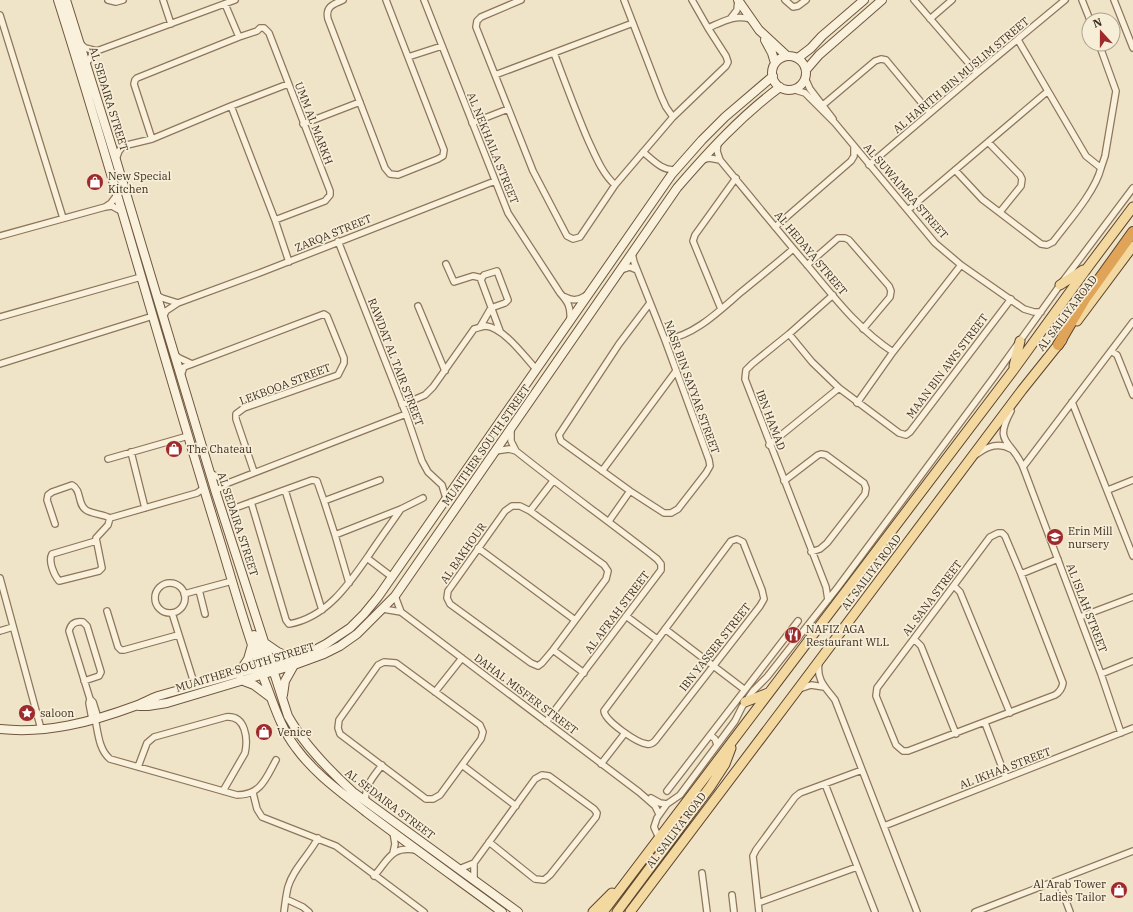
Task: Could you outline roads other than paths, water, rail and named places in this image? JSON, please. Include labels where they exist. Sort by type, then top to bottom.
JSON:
[{"type":"highway","points":[[1058,345],[1085,299],[1133,232]]},
{"type":"main road","name":"AL SEDAIRA STREET","points":[[58,0],[82,74],[116,195],[188,436],[202,492],[252,645],[266,669],[293,724],[333,774],[366,802],[518,912]]},
{"type":"main road","name":"AL SEDAIRA STREET","points":[[66,0],[116,160],[216,494],[264,643],[266,669],[272,701],[288,735],[308,763],[323,778],[418,851],[502,912]]},
{"type":"main road","points":[[738,0],[759,30],[787,56]]},
{"type":"main road","points":[[798,58],[864,0]]},
{"type":"main road","points":[[805,74],[803,63],[798,58],[787,56],[781,58],[775,63],[773,69],[773,76],[780,87],[792,89],[799,86],[805,74],[819,55],[882,0]]},
{"type":"main road","points":[[759,30],[772,53],[775,63]]},
{"type":"main road","name":"MUAITHER SOUTH STREET","points":[[293,662],[326,644],[350,628],[364,614],[392,577],[666,182],[725,116],[773,76]]},
{"type":"main road","name":"MUAITHER SOUTH STREET","points":[[136,706],[148,706],[167,702],[239,677],[324,654],[340,646],[357,634],[395,596],[677,188],[719,141],[750,111],[780,87]]},
{"type":"main road","name":"AL SAILIYA ROAD","points":[[603,912],[769,692],[833,611],[1012,372],[1133,207]]},
{"type":"main road","name":"AL SAILIYA ROAD","points":[[630,912],[1022,390],[1133,246]]},
{"type":"main road","points":[[1060,285],[1088,267]]},
{"type":"main road","points":[[1012,372],[1020,341]]},
{"type":"main road","points":[[243,616],[251,625],[277,700],[286,710]]},
{"type":"main road","points":[[264,643],[293,662],[285,681],[282,700]]},
{"type":"main road","points":[[252,645],[248,659],[239,677],[259,688],[272,701]]},
{"type":"main road","name":"MUAITHER SOUTH STREET","points":[[0,729],[41,729],[68,726],[136,706],[158,696],[195,686],[239,677]]},
{"type":"main road","points":[[745,702],[769,692]]},
{"type":"main road","points":[[617,912],[710,787],[724,764],[735,738]]},
{"type":"main road","points":[[593,912],[633,872]]},
{"type":"street","points":[[108,0],[110,2],[116,2],[123,0]]},
{"type":"street","points":[[163,0],[171,24]]},
{"type":"street","points":[[86,64],[94,52],[235,0]]},
{"type":"street","points":[[343,0],[330,6],[327,14],[384,168],[390,174],[398,175],[438,159],[443,156],[444,150],[386,0]]},
{"type":"street","name":"AL NEKHAILA STREET","points":[[424,0],[508,213],[560,293],[570,305],[570,320]]},
{"type":"street","points":[[521,0],[481,17],[477,21],[476,27],[532,171],[567,236],[573,239],[580,237],[615,185],[673,117],[726,66],[728,62],[726,56],[692,0]]},
{"type":"street","points":[[624,0],[661,96],[673,117]]},
{"type":"street","points":[[730,19],[738,10],[738,0]]},
{"type":"street","points":[[785,0],[793,7],[798,6],[806,0]]},
{"type":"street","points":[[914,0],[977,73]]},
{"type":"street","points":[[930,19],[952,0]]},
{"type":"street","name":"AL HARITH BIN MUSLIM STREET","points":[[869,165],[1065,0]]},
{"type":"street","points":[[1082,0],[1087,12]]},
{"type":"street","points":[[1114,0],[1133,48]]},
{"type":"street","points":[[225,4],[239,37]]},
{"type":"street","points":[[0,15],[3,36],[63,218]]},
{"type":"street","points":[[708,28],[741,16],[750,19]]},
{"type":"street","points":[[495,75],[633,23]]},
{"type":"street","name":"UMM AL MARKH","points":[[152,139],[134,84],[137,78],[257,31],[260,28],[264,28],[269,33],[330,191],[328,199],[322,203],[275,220]]},
{"type":"street","points":[[1018,40],[1086,156],[1100,168]]},
{"type":"street","points":[[79,43],[85,48],[97,51]]},
{"type":"street","points":[[408,57],[442,46]]},
{"type":"street","points":[[955,170],[982,199],[1041,244],[1047,245],[1053,242],[1093,187],[1098,177],[1104,156],[1116,91],[1102,52]]},
{"type":"street","points":[[554,53],[601,170],[615,185]]},
{"type":"street","points":[[823,105],[875,61],[881,59],[886,60],[930,113]]},
{"type":"street","name":"AL SUWAIMRA STREET","points":[[805,74],[810,89],[830,113],[835,123]]},
{"type":"street","points":[[116,160],[122,146],[152,139],[288,84]]},
{"type":"street","name":"AL SUWAIMRA STREET","points":[[792,89],[805,93],[835,123],[935,243],[961,265],[1024,309],[1030,316],[1032,324]]},
{"type":"street","points":[[908,210],[1048,91]]},
{"type":"street","points":[[303,124],[360,102]]},
{"type":"street","points":[[231,106],[275,220],[289,262]]},
{"type":"street","points":[[472,123],[508,109]]},
{"type":"street","points":[[109,139],[125,146]]},
{"type":"street","points":[[701,160],[709,158],[720,160],[717,151],[719,141]]},
{"type":"street","points":[[988,142],[1020,175],[1022,180],[1021,186],[1000,212]]},
{"type":"street","points":[[774,227],[851,161],[854,156],[854,146]]},
{"type":"street","points":[[643,152],[661,166],[670,170],[678,168]]},
{"type":"street","name":"AL HEDAYA STREET","points":[[720,160],[774,227],[863,329],[870,336],[893,352]]},
{"type":"street","points":[[661,166],[666,175],[666,182]]},
{"type":"street","points":[[721,309],[693,241],[695,235],[736,178]]},
{"type":"street","name":"ZARQA STREET","points":[[163,318],[166,311],[178,303],[289,262],[338,241],[495,181]]},
{"type":"street","name":"AL SAILIYA ROAD","points":[[659,838],[654,827],[655,821],[659,814],[668,804],[680,795],[738,718],[741,708],[755,688],[765,680],[838,587],[1133,188]]},
{"type":"street","points":[[105,207],[111,203],[116,195]]},
{"type":"street","points":[[0,236],[105,207],[112,206],[121,211]]},
{"type":"street","points":[[807,265],[838,238],[845,238],[849,240],[889,286],[891,291],[890,297],[863,329]]},
{"type":"street","name":"RAWDAT AL TAIR STREET","points":[[338,241],[406,414],[425,467],[442,485],[446,498]]},
{"type":"street","points":[[665,340],[693,330],[721,309],[793,249]]},
{"type":"street","name":"NASR BIN SAYYAR STREET","points":[[632,253],[633,260],[665,340],[710,466],[678,509],[671,513],[664,513],[630,491],[561,441],[559,435],[619,344],[650,303]]},
{"type":"street","points":[[446,264],[454,282],[473,276],[482,278]]},
{"type":"street","points":[[857,403],[893,352],[961,265]]},
{"type":"street","points":[[621,270],[626,267],[637,270]]},
{"type":"street","points":[[480,327],[492,308],[506,303],[508,300],[497,271],[484,275],[482,278]]},
{"type":"street","points":[[0,316],[141,276]]},
{"type":"street","points":[[482,278],[481,280],[500,331],[536,369]]},
{"type":"street","points":[[560,293],[573,300],[581,299],[589,293]]},
{"type":"street","points":[[156,294],[162,298],[178,303]]},
{"type":"street","name":"IBN HAMAD","points":[[828,600],[824,583],[745,379],[746,370],[752,364],[833,295]]},
{"type":"street","name":"MAAN BIN AWS STREET","points":[[789,334],[812,362],[839,388],[899,433],[906,434],[910,432],[1011,299]]},
{"type":"street","points":[[418,306],[444,371]]},
{"type":"street","name":"AL SUWAIMRA STREET","points":[[1024,309],[1031,312],[1041,312]]},
{"type":"street","name":"LEKBOOA STREET","points":[[181,377],[184,367],[324,314],[329,320],[344,358],[344,363],[338,375],[244,408],[236,414],[236,419],[254,472]]},
{"type":"street","points":[[0,364],[152,316]]},
{"type":"street","points":[[1023,467],[1133,322]]},
{"type":"street","points":[[402,405],[426,395],[474,330],[485,326],[500,331]]},
{"type":"street","points":[[1111,350],[1117,355],[1132,388],[1133,395]]},
{"type":"street","points":[[174,353],[179,358],[192,364]]},
{"type":"street","points":[[602,471],[676,370]]},
{"type":"street","points":[[770,444],[839,388]]},
{"type":"street","name":"AL ISLAH STREET","points":[[1022,390],[1004,424],[1002,432],[1005,440],[1018,456],[1023,467],[1101,674],[1121,733]]},
{"type":"street","points":[[1072,402],[1133,556]]},
{"type":"street","points":[[216,494],[217,490],[228,483],[254,472],[406,414]]},
{"type":"street","points":[[511,430],[511,441],[516,451]]},
{"type":"street","points":[[108,459],[188,436]]},
{"type":"street","points":[[970,459],[990,446],[1000,445],[1012,449]]},
{"type":"street","points":[[495,451],[509,449],[516,451]]},
{"type":"street","name":"AL AFRAH STREET","points":[[516,451],[553,481],[609,521],[657,559],[661,564],[660,570],[546,722]]},
{"type":"street","points":[[131,452],[146,508]]},
{"type":"street","points":[[784,481],[821,454],[826,455],[864,483],[866,488],[865,494],[827,543],[820,549],[812,552]]},
{"type":"street","points":[[210,473],[228,483]]},
{"type":"street","points":[[235,508],[315,480],[324,501],[349,583]]},
{"type":"street","points":[[324,501],[380,480]]},
{"type":"street","points":[[442,485],[449,485],[458,480]]},
{"type":"street","points":[[1108,490],[1133,480]]},
{"type":"street","points":[[530,511],[553,481]]},
{"type":"street","points":[[55,524],[48,495],[52,492],[72,485],[77,488],[82,506],[86,510],[99,513],[110,518],[202,492]]},
{"type":"street","points":[[285,490],[322,610]]},
{"type":"street","points":[[609,521],[630,491]]},
{"type":"street","points":[[335,535],[401,510],[423,498]]},
{"type":"street","points":[[251,502],[287,623],[291,624],[314,615],[322,610],[349,583],[401,510]]},
{"type":"street","name":"AL BAKHOUR","points":[[512,506],[520,506],[530,511],[604,564],[608,571],[606,579],[553,650],[538,666],[531,664],[450,604],[447,598],[448,591],[478,548],[505,511],[512,506]]},
{"type":"street","points":[[96,541],[52,554],[50,561],[59,581],[101,570],[102,564],[96,541],[97,536],[108,525],[110,518]]},
{"type":"street","name":"AL SANA STREET","points":[[998,533],[1002,533],[1005,536],[1021,574],[1063,683],[1060,692],[956,734],[908,751],[903,751],[896,745],[876,696],[877,688],[990,537],[998,533]]},
{"type":"street","name":"IBN YASSER STREET","points":[[737,540],[743,542],[762,590],[764,599],[652,744],[646,744],[625,733],[606,716],[604,711],[665,630],[731,541],[737,540]]},
{"type":"street","points":[[478,548],[575,620]]},
{"type":"street","points":[[367,558],[392,577]]},
{"type":"street","points":[[1021,574],[1058,559]]},
{"type":"street","points":[[0,578],[41,729]]},
{"type":"street","points":[[184,594],[232,581]]},
{"type":"street","points":[[824,583],[830,586],[838,587]]},
{"type":"street","points":[[172,584],[180,588],[184,594],[184,602],[181,607],[172,613],[164,612],[158,607],[155,600],[156,592],[164,585],[172,584]]},
{"type":"street","points":[[954,586],[960,592],[1010,713]]},
{"type":"street","points":[[199,590],[205,614]]},
{"type":"street","points":[[395,596],[401,612]]},
{"type":"street","points":[[1080,618],[1133,597]]},
{"type":"street","name":"DAHAL MISFER STREET","points":[[383,609],[401,612],[639,792],[655,806],[659,814]]},
{"type":"street","points":[[108,611],[118,647],[121,650],[178,635]]},
{"type":"street","points":[[172,613],[195,686]]},
{"type":"street","points":[[626,616],[657,639]]},
{"type":"street","points":[[667,791],[798,621]]},
{"type":"street","points":[[84,681],[99,676],[101,672],[87,626],[83,622],[78,622],[73,624],[69,631],[84,681],[90,698],[89,703],[95,718],[102,749],[105,755],[110,759],[237,795],[253,793],[259,788],[276,760]]},
{"type":"street","points":[[0,631],[13,627]]},
{"type":"street","points":[[665,630],[745,690]]},
{"type":"street","points":[[914,639],[921,646],[956,734]]},
{"type":"street","points":[[777,648],[788,650]]},
{"type":"street","points":[[777,648],[782,658]]},
{"type":"street","points":[[553,650],[584,673]]},
{"type":"street","points":[[435,692],[462,658]]},
{"type":"street","points":[[1101,674],[1133,661]]},
{"type":"street","points":[[384,662],[396,663],[435,692],[480,725],[483,732],[481,739],[440,796],[433,800],[426,799],[340,734],[338,728],[340,720],[378,665],[384,662]]},
{"type":"street","points":[[819,662],[818,675],[824,687],[834,700],[917,912]]},
{"type":"street","points":[[798,689],[811,685],[824,687]]},
{"type":"street","points":[[138,767],[145,745],[151,738],[226,717],[236,718],[240,721],[246,733],[246,748],[245,753],[223,791]]},
{"type":"street","points":[[985,723],[1006,778]]},
{"type":"street","name":"AL IKHAA STREET","points":[[884,826],[1133,728]]},
{"type":"street","points":[[601,764],[625,733]]},
{"type":"street","points":[[711,734],[717,737],[723,737]]},
{"type":"street","points":[[711,734],[717,745]]},
{"type":"street","points":[[366,802],[365,794],[368,786],[382,765]]},
{"type":"street","points":[[462,765],[516,806]]},
{"type":"street","points":[[759,912],[753,856],[756,850],[795,797],[800,793],[862,770]]},
{"type":"street","points":[[459,869],[474,863],[489,842],[516,806],[535,779],[542,775],[545,775],[594,809],[597,815],[550,875],[544,880],[535,879],[489,842]]},
{"type":"street","points":[[825,784],[875,912]]},
{"type":"street","points":[[353,792],[368,786]]},
{"type":"street","name":"DAHAL MISFER STREET","points":[[639,792],[644,793],[658,802],[668,804]]},
{"type":"street","points":[[253,793],[256,809],[262,818],[336,846],[374,876],[424,912]]},
{"type":"street","points":[[374,876],[393,853],[395,844],[393,832]]},
{"type":"street","points":[[284,912],[288,887],[295,872],[312,850],[318,838]]},
{"type":"street","points":[[393,853],[404,849],[418,851]]},
{"type":"street","points":[[975,912],[1133,851]]},
{"type":"street","points":[[474,863],[474,880]]},
{"type":"street","points":[[758,903],[857,867]]},
{"type":"street","points":[[702,872],[707,912]]},
{"type":"street","points":[[1058,880],[1070,912]]},
{"type":"street","points":[[732,894],[734,912]]},
{"type":"street","points":[[286,899],[303,907],[309,912]]},
{"type":"place","name":"New Special Kitchen","points":[[95,182]]},
{"type":"place","name":"The Chateau","points":[[174,449]]},
{"type":"place","name":"Erin Mill nursery","points":[[1055,537]]},
{"type":"place","name":"NAFIZ AGA Restaurant WLL","points":[[793,635]]},
{"type":"place","name":"saloon","points":[[27,713]]},
{"type":"place","name":"Venice","points":[[264,732]]},
{"type":"place","name":"Al Arab Tower Ladies Tailor","points":[[1119,890]]}]
